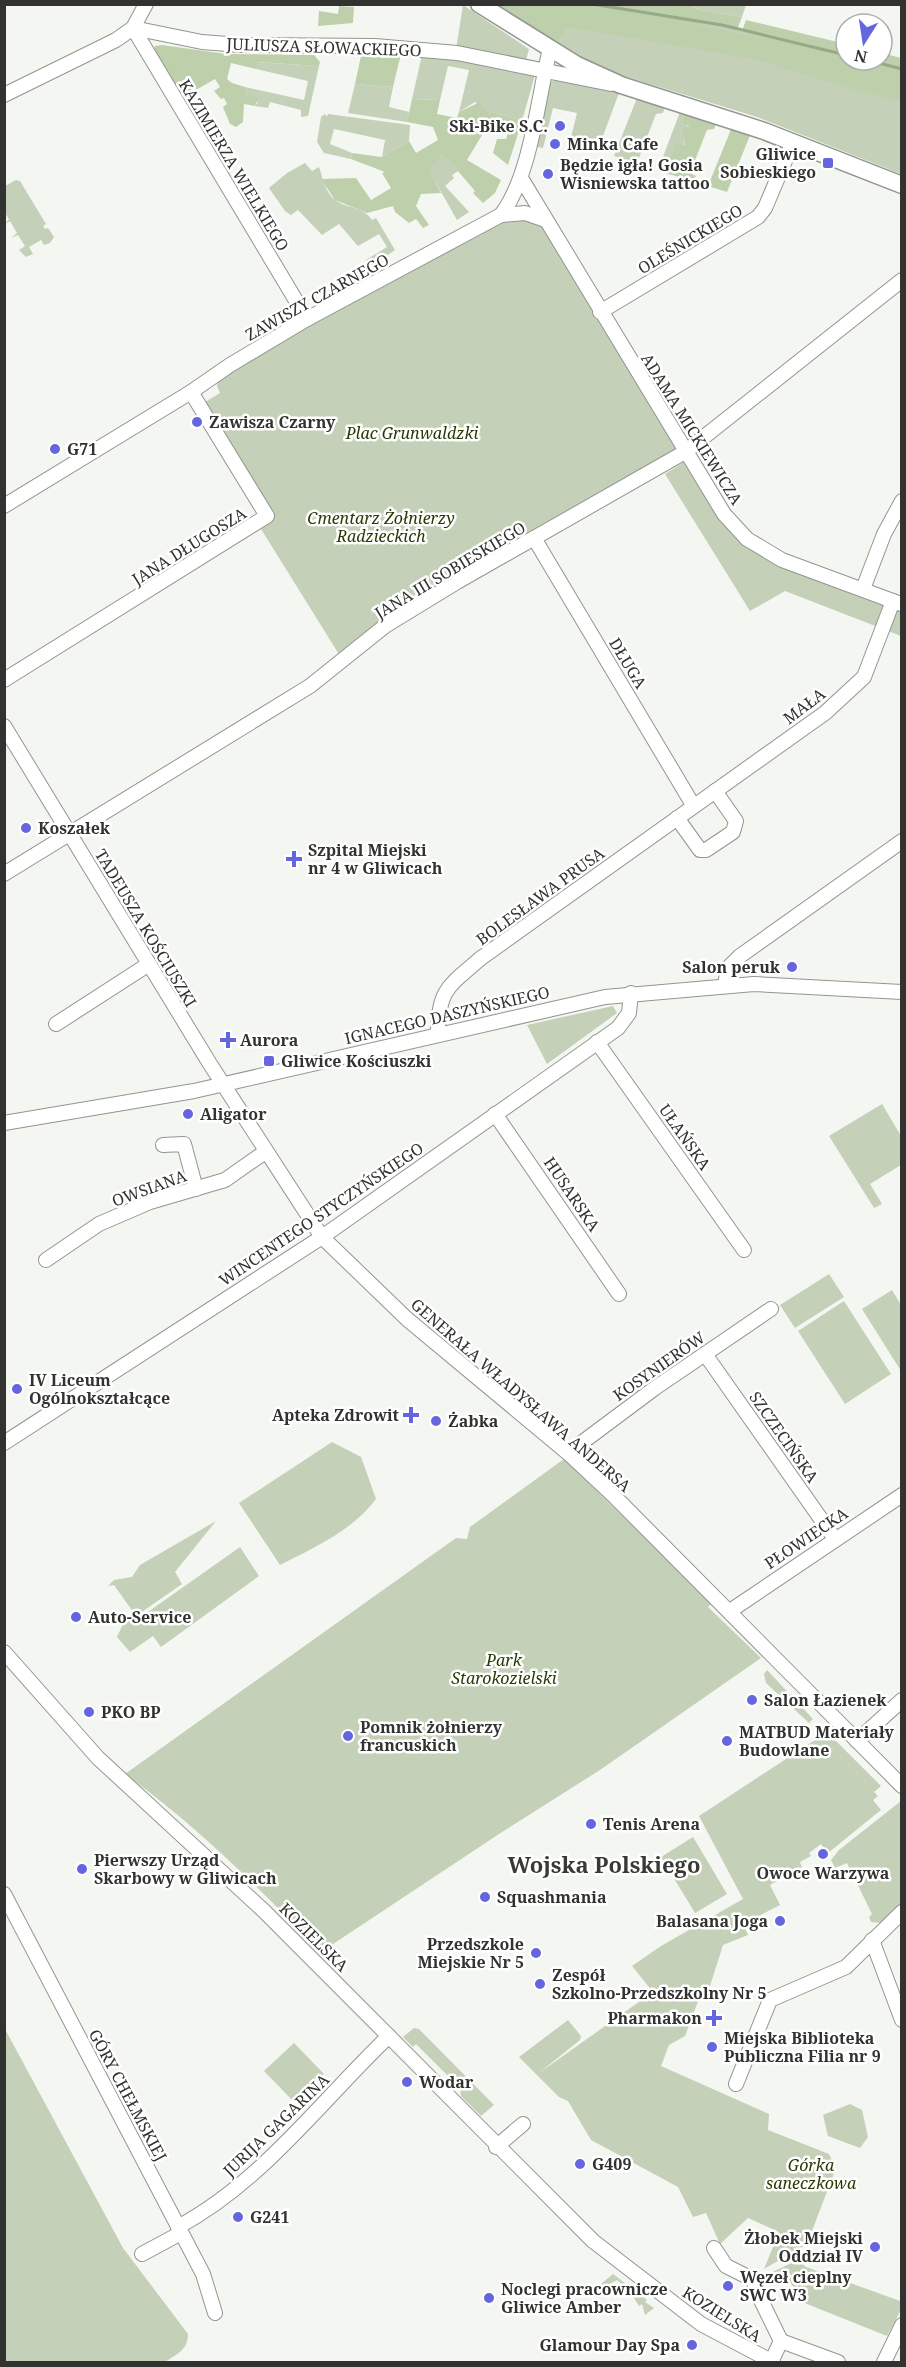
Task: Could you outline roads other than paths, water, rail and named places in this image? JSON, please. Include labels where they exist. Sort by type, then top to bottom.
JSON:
[{"type":"main road","name":"JULIUSZA SŁOWACKIEGO","points":[[479,4],[577,65],[621,85],[729,118],[902,185]]},
{"type":"street","points":[[4,95],[101,47],[133,28],[146,4]]},
{"type":"street","name":"JULIUSZA SŁOWACKIEGO","points":[[133,28],[174,38],[240,45],[346,45],[412,48],[498,60],[600,83],[621,85]]},
{"type":"street","name":"KAZIMIERZA WIELKIEGO","points":[[133,28],[307,320]]},
{"type":"street","points":[[501,214],[509,204],[521,178],[550,49]]},
{"type":"street","name":"OLEŚNICKIEGO","points":[[600,312],[758,217],[765,208],[793,142]]},
{"type":"street","name":"ADAMA MICKIEWICZA","points":[[521,178],[724,514],[747,538],[782,560],[897,602]]},
{"type":"street","points":[[501,214],[525,213],[545,220]]},
{"type":"street","name":"ZAWISZY CZARNEGO","points":[[4,506],[191,392],[230,365],[307,320],[501,214]]},
{"type":"street","name":"JANA III SOBIESKIEGO","points":[[4,874],[310,686],[385,626],[685,452],[902,280]]},
{"type":"street","name":"JANA DŁUGOSZA","points":[[4,680],[267,516],[191,392]]},
{"type":"street","points":[[863,589],[884,534],[902,501]]},
{"type":"street","name":"DŁUGA","points":[[534,538],[693,805]]},
{"type":"street","name":"MAŁA","points":[[693,805],[825,713],[858,685],[870,666],[897,602]]},
{"type":"street","name":"TADEUSZA KOŚCIUSZKI","points":[[4,726],[223,1084]]},
{"type":"street","points":[[677,818],[700,850],[706,850],[733,832],[736,821],[715,791]]},
{"type":"street","name":"BOLESŁAWA PRUSA","points":[[438,1034],[440,1001],[456,980],[496,946],[693,805]]},
{"type":"street","points":[[725,985],[728,968],[740,956],[902,841]]},
{"type":"street","points":[[56,1024],[149,964]]},
{"type":"street","name":"IGNACEGO DASZYŃSKIEGO","points":[[4,1123],[223,1084],[588,999],[725,985],[805,985],[902,992]]},
{"type":"street","name":"WINCENTEGO STYCZYŃSKIEGO","points":[[4,1443],[322,1238],[597,1042],[626,1020],[631,1007],[632,993]]},
{"type":"street","name":"UŁAŃSKA","points":[[597,1042],[744,1250]]},
{"type":"street","name":"GENERAŁA WŁADYSŁAWA ANDERSA","points":[[223,1084],[322,1238],[407,1319],[568,1453],[902,1786]]},
{"type":"street","name":"HUSARSKA","points":[[495,1114],[619,1294]]},
{"type":"street","points":[[163,1145],[184,1144],[196,1189]]},
{"type":"street","name":"OWSIANA","points":[[46,1260],[99,1224],[150,1202],[225,1180],[265,1152]]},
{"type":"street","name":"KOSYNIERÓW","points":[[568,1453],[771,1309]]},
{"type":"street","name":"SZCZECIŃSKA","points":[[705,1354],[835,1539]]},
{"type":"street","name":"PŁOWIECKA","points":[[729,1611],[902,1495]]},
{"type":"street","name":"KOZIELSKA","points":[[4,1652],[98,1758],[235,1883],[389,2036],[496,2147],[615,2260],[701,2324],[772,2362],[781,2341]]},
{"type":"street","points":[[857,1741],[902,1700]]},
{"type":"street","name":"GÓRY CHEŁMSKIEJ","points":[[4,1894],[203,2274],[215,2313]]},
{"type":"street","points":[[736,2084],[770,2000],[846,1967],[902,1912]]},
{"type":"street","points":[[872,1940],[902,2020]]},
{"type":"street","name":"JURIJA GAGARINA","points":[[142,2254],[212,2208],[266,2163],[389,2036]]},
{"type":"street","points":[[496,2147],[524,2124]]},
{"type":"street","name":"KOZIELSKA","points":[[714,2248],[726,2266],[753,2280],[781,2341],[838,2362]]},
{"type":"street","points":[[884,2362],[902,2325]]},
{"type":"waterway","points":[[592,4],[722,25],[834,52]]},
{"type":"waterway","points":[[894,67],[902,69]]},
{"type":"place","name":"Ski-Bike S.C.","points":[[560,126]]},
{"type":"place","name":"Minka Cafe","points":[[555,144]]},
{"type":"place","name":"Gliwice Sobieskiego","points":[[828,163]]},
{"type":"place","name":"Będzie igła! Gosia Wisniewska tattoo","points":[[548,174]]},
{"type":"place","name":"Zawisza Czarny","points":[[197,422]]},
{"type":"place","name":"G71","points":[[55,449]]},
{"type":"place","name":"Koszałek","points":[[26,828]]},
{"type":"place","name":"Szpital Miejski nr 4 w Gliwicach","points":[[294,859]]},
{"type":"place","name":"Salon peruk","points":[[792,967]]},
{"type":"place","name":"Aurora","points":[[228,1040]]},
{"type":"place","name":"Gliwice Kościuszki","points":[[269,1061]]},
{"type":"place","name":"Aligator","points":[[188,1114]]},
{"type":"place","name":"IV Liceum Ogólnokształcące","points":[[17,1389]]},
{"type":"place","name":"Apteka Zdrowit","points":[[411,1415]]},
{"type":"place","name":"Żabka","points":[[436,1421]]},
{"type":"place","name":"Auto-Service","points":[[76,1617]]},
{"type":"place","name":"Salon Łazienek","points":[[752,1700]]},
{"type":"place","name":"PKO BP","points":[[89,1712]]},
{"type":"place","name":"Pomnik żołnierzy francuskich","points":[[348,1736]]},
{"type":"place","name":"MATBUD Materiały Budowlane","points":[[727,1741]]},
{"type":"place","name":"Tenis Arena","points":[[591,1824]]},
{"type":"place","name":"Owoce Warzywa","points":[[823,1854]]},
{"type":"place","name":"Pierwszy Urząd Skarbowy w Gliwicach","points":[[82,1869]]},
{"type":"place","name":"Squashmania","points":[[485,1897]]},
{"type":"place","name":"Balasana Joga","points":[[780,1921]]},
{"type":"place","name":"Przedszkole Miejskie Nr 5","points":[[536,1953]]},
{"type":"place","name":"Zespół Szkolno-Przedszkolny Nr 5","points":[[540,1984]]},
{"type":"place","name":"Pharmakon","points":[[714,2018]]},
{"type":"place","name":"Miejska Biblioteka Publiczna Filia nr 9","points":[[712,2047]]},
{"type":"place","name":"Wodar","points":[[407,2082]]},
{"type":"place","name":"G409","points":[[580,2164]]},
{"type":"place","name":"G241","points":[[238,2217]]},
{"type":"place","name":"Żłobek Miejski Oddział IV","points":[[875,2247]]},
{"type":"place","name":"Węzeł cieplny SWC W3","points":[[728,2286]]},
{"type":"place","name":"Noclegi pracownicze Gliwice Amber","points":[[489,2298]]},
{"type":"place","name":"Glamour Day Spa","points":[[692,2345]]},
{"type":"district","name":"Wojska Polskiego","points":[[604,1865]]},
{"type":"park label","name":"Plac Grunwaldzki","points":[[412,433]]},
{"type":"park label","name":"Cmentarz Żołnierzy Radzieckich","points":[[381,527]]},
{"type":"park label","name":"Park Starokozielski","points":[[504,1669]]},
{"type":"park label","name":"Górka saneczkowa","points":[[811,2174]]}]
